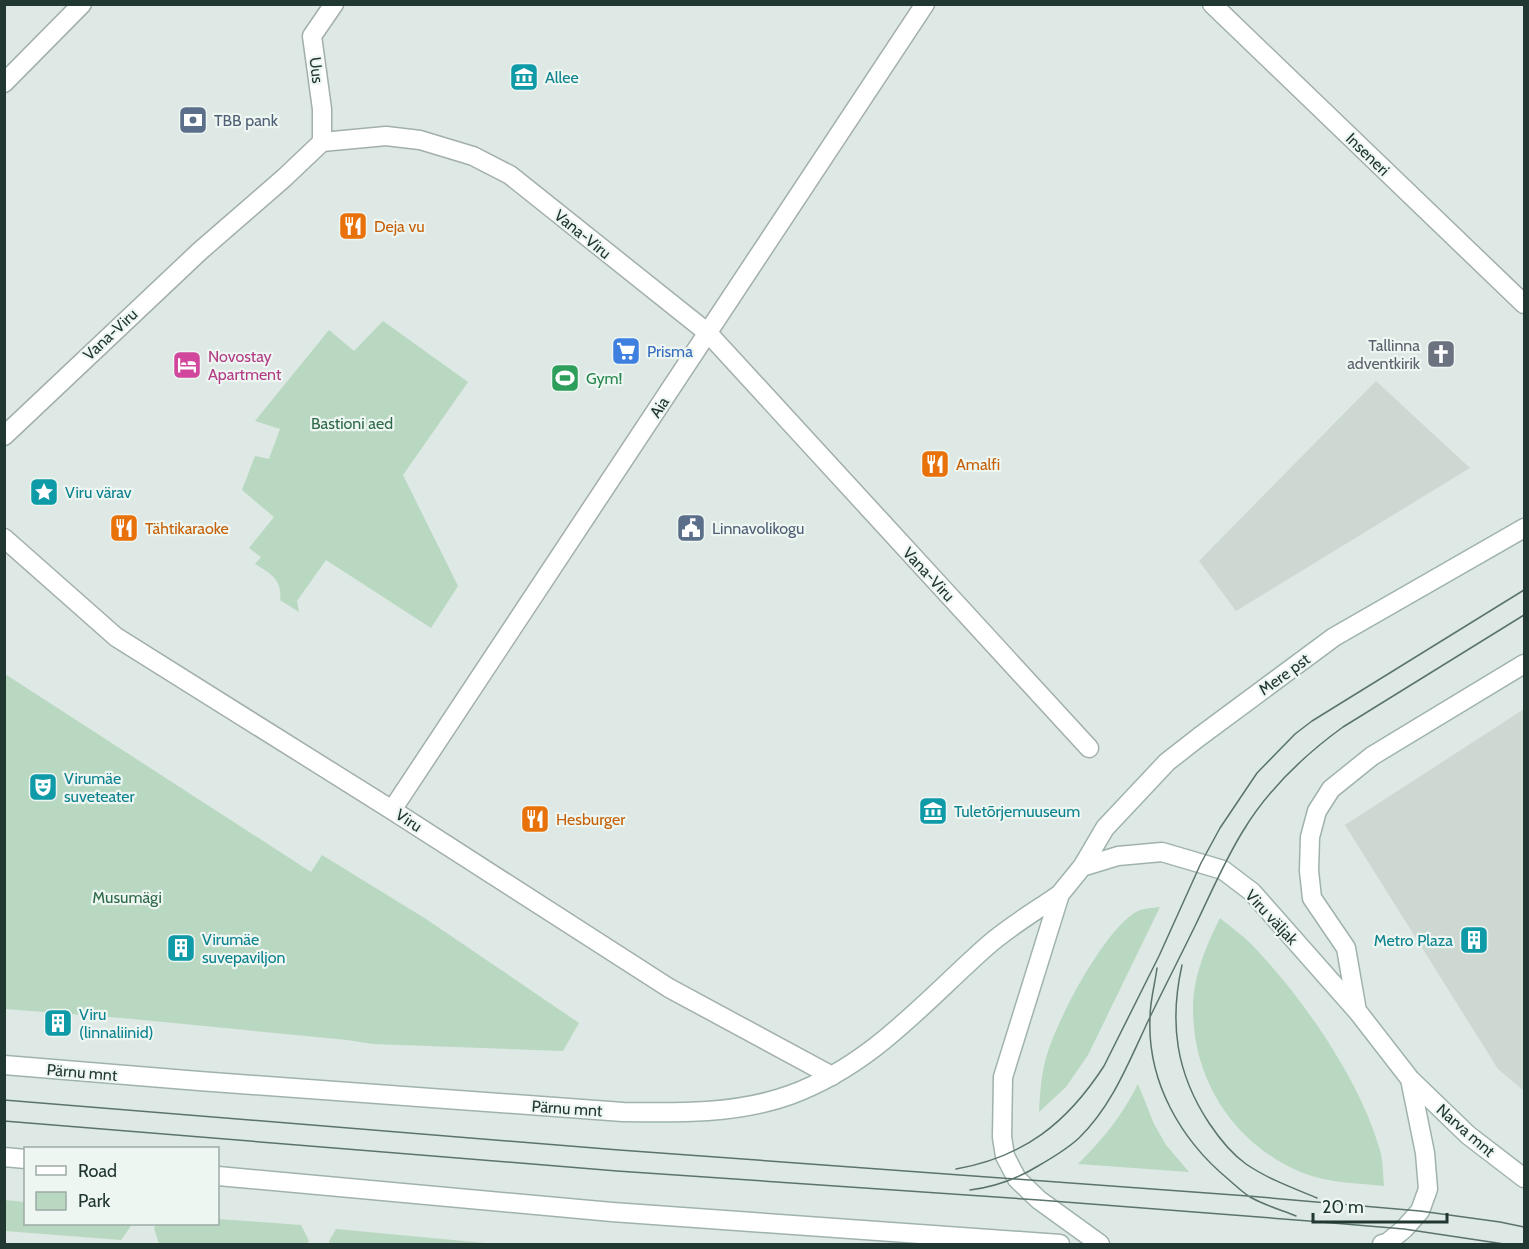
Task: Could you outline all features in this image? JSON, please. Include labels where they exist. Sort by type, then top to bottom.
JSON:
[{"type":"street","points":[[4,83],[82,4]]},
{"type":"street","name":"Uus","points":[[322,142],[322,109],[312,36],[334,4]]},
{"type":"street","name":"Aia","points":[[392,810],[925,4]]},
{"type":"street","name":"Inseneri","points":[[1212,4],[1524,304]]},
{"type":"street","name":"Vana-Viru","points":[[4,436],[200,250],[322,142],[386,136],[420,140],[492,164],[527,189],[708,333],[1089,748]]},
{"type":"street","name":"Mere pst","points":[[1082,867],[1105,828],[1160,771],[1227,715],[1334,637],[1524,528]]},
{"type":"street","name":"Viru","points":[[4,538],[116,637],[669,987],[832,1076]]},
{"type":"street","points":[[1358,1012],[1346,948],[1312,898],[1309,871],[1310,837],[1317,811],[1331,789],[1372,756],[1524,664]]},
{"type":"street","name":"Viru väljak","points":[[1082,867],[1118,856],[1161,852],[1223,870],[1252,892],[1358,1012],[1410,1079],[1425,1153],[1428,1189],[1420,1211],[1404,1229],[1382,1245]]},
{"type":"street","points":[[1082,867],[1060,894],[1004,1077],[1002,1137],[1005,1156],[1017,1179],[1039,1200],[1100,1245]]},
{"type":"street","name":"Pärnu mnt","points":[[4,1065],[623,1112],[692,1113],[747,1106],[789,1095],[832,1076],[894,1033],[988,945],[1060,894]]},
{"type":"street","name":"Narva mnt","points":[[1410,1079],[1468,1135],[1524,1178]]},
{"type":"street","points":[[4,1157],[24,1159]]},
{"type":"street","points":[[219,1176],[601,1211],[1060,1245]]},
{"type":"shaded area","points":[[1376,381],[1470,468],[1236,611],[1199,561]]},
{"type":"shaded area","name":"Metro Plaza","points":[[1524,709],[1524,1091],[1498,1069],[1345,825]]},
{"type":"green space","name":"Bastioni aed","points":[[383,321],[468,382],[403,475],[458,586],[431,628],[326,560],[297,601],[299,612],[280,600],[277,582],[255,564],[261,557],[249,548],[274,517],[242,490],[255,456],[269,459],[280,429],[255,421],[329,330],[354,351]]},
{"type":"green space","name":"Musumägi","points":[[5,674],[311,872],[322,855],[426,919],[579,1023],[563,1051],[373,1044],[122,1018],[5,1009]]},
{"type":"green space","points":[[1160,907],[1088,1055],[1066,1087],[1039,1112],[1045,1062],[1050,1046],[1058,1025],[1082,979],[1096,956],[1125,921],[1138,911]]},
{"type":"green space","points":[[1220,918],[1243,936],[1274,969],[1330,1044],[1360,1099],[1372,1127],[1381,1154],[1384,1186],[1332,1181],[1303,1173],[1279,1161],[1258,1146],[1223,1108],[1210,1086],[1201,1062],[1195,1036],[1193,1009],[1195,985],[1201,962]]},
{"type":"green space","points":[[1138,1084],[1154,1124],[1166,1145],[1189,1172],[1078,1164],[1111,1127]]},
{"type":"green space","points":[[4,1200],[24,1202],[24,1225],[131,1226],[121,1240],[5,1231]]},
{"type":"green space","points":[[219,1219],[301,1225],[309,1241],[307,1244],[159,1244],[154,1228],[156,1225],[219,1225]]},
{"type":"green space","points":[[336,1229],[496,1244],[330,1244],[329,1241]]},
{"type":"tram line","points":[[956,1169],[1003,1156],[1023,1146],[1059,1120],[1090,1086],[1104,1066],[1220,828],[1257,773],[1295,734],[1312,721],[1524,590]]},
{"type":"tram line","points":[[970,1190],[1014,1179],[1054,1157],[1079,1138],[1102,1111],[1120,1081],[1236,842],[1253,815],[1288,774],[1314,749],[1343,727],[1524,615]]},
{"type":"tram line","points":[[1182,965],[1176,1007],[1178,1047],[1189,1085],[1209,1123],[1241,1160],[1272,1179],[1317,1198]]},
{"type":"tram line","points":[[1157,968],[1150,1011],[1151,1041],[1154,1064],[1170,1108],[1182,1128],[1211,1164],[1247,1195],[1296,1216]]},
{"type":"tram line","points":[[4,1100],[619,1150],[1248,1196],[1420,1211],[1524,1227]]},
{"type":"tram line","points":[[4,1121],[617,1171],[1309,1221],[1404,1229],[1504,1244]]},
{"type":"place","name":"Allee","points":[[524,77]]},
{"type":"place","name":"TBB pank","points":[[193,120]]},
{"type":"place","name":"Deja vu","points":[[353,226]]},
{"type":"place","name":"Prisma","points":[[626,351]]},
{"type":"place","name":"Tallinna adventkirik","points":[[1441,354]]},
{"type":"place","name":"Novostay Apartment","points":[[187,365]]},
{"type":"place","name":"Gym!","points":[[565,378]]},
{"type":"place","name":"Amalfi","points":[[935,464]]},
{"type":"place","name":"Viru värav","points":[[44,492]]},
{"type":"place","name":"Tähtikaraoke","points":[[124,528]]},
{"type":"place","name":"Linnavolikogu","points":[[691,528]]},
{"type":"place","name":"Virumäe suveteater","points":[[43,787]]},
{"type":"place","name":"Tuletõrjemuuseum","points":[[933,811]]},
{"type":"place","name":"Hesburger","points":[[535,819]]},
{"type":"place","name":"Metro Plaza","points":[[1474,940]]},
{"type":"place","name":"Virumäe suvepaviljon","points":[[181,948]]},
{"type":"place","name":"Viru (linnaliinid)","points":[[58,1023]]}]
